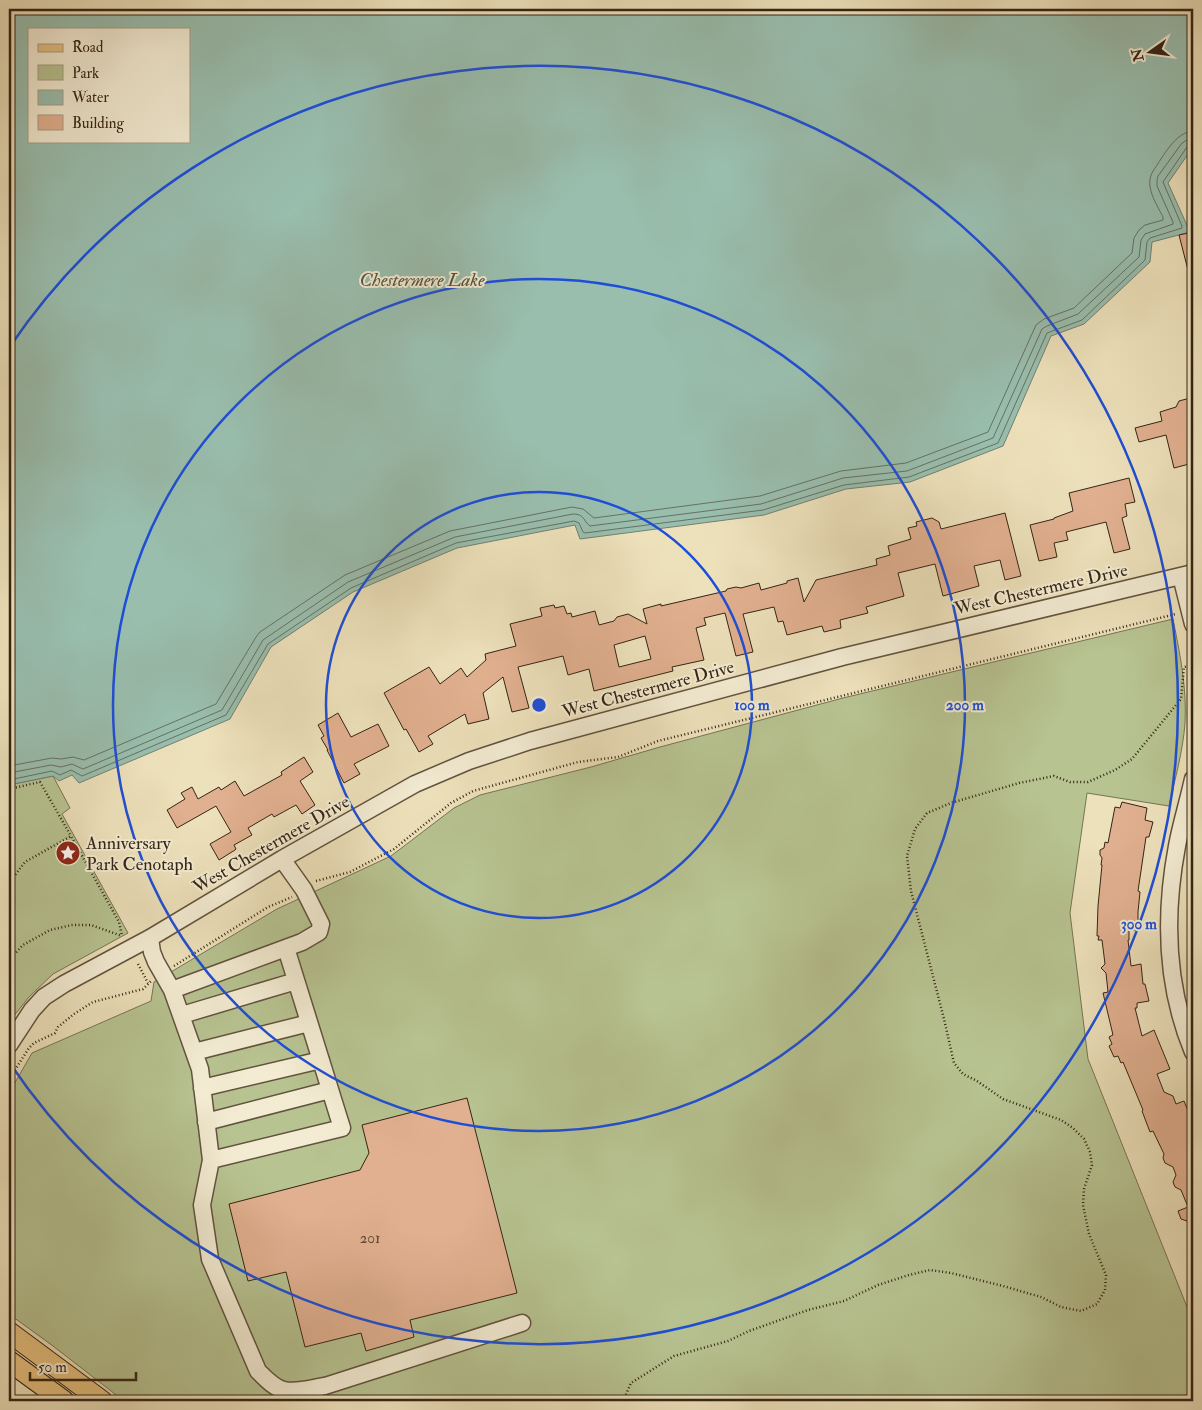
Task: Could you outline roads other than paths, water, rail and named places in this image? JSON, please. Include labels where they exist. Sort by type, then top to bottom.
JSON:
[{"type":"main road","points":[[9,1332],[102,1401]]},
{"type":"main road","points":[[9,1361],[64,1401]]},
{"type":"street","points":[[1187,575],[1193,624]]},
{"type":"street","name":"West Chestermere Drive","points":[[9,1045],[32,1010],[44,998],[64,984],[150,938],[282,859],[415,784],[469,760],[842,658],[1187,575]]},
{"type":"street","points":[[1193,779],[1177,846],[1169,915],[1172,978],[1193,1052]]},
{"type":"street","points":[[172,990],[302,942],[319,932],[321,924],[304,890],[282,859]]},
{"type":"street","points":[[150,938],[152,952],[172,990],[200,1069],[211,1160],[202,1204],[210,1259],[258,1371],[283,1390],[303,1390],[325,1386],[522,1323]]},
{"type":"street","points":[[211,1160],[342,1128],[286,948]]},
{"type":"street","points":[[182,1015],[296,981]]},
{"type":"street","points":[[194,1052],[309,1023]]},
{"type":"street","points":[[202,1088],[321,1060]]},
{"type":"street","points":[[206,1122],[330,1090]]},
{"type":"water","name":"Chestermere Lake","points":[[9,9],[1193,9],[1193,147],[1168,183],[1190,232],[1152,242],[1150,262],[1084,324],[1051,336],[1003,446],[910,482],[846,489],[764,515],[580,539],[575,525],[457,548],[353,592],[271,647],[230,719],[79,783],[72,775],[59,781],[53,776],[9,785]]},
{"type":"place","name":"Anniversary Park Cenotaph","points":[[68,853]]}]
